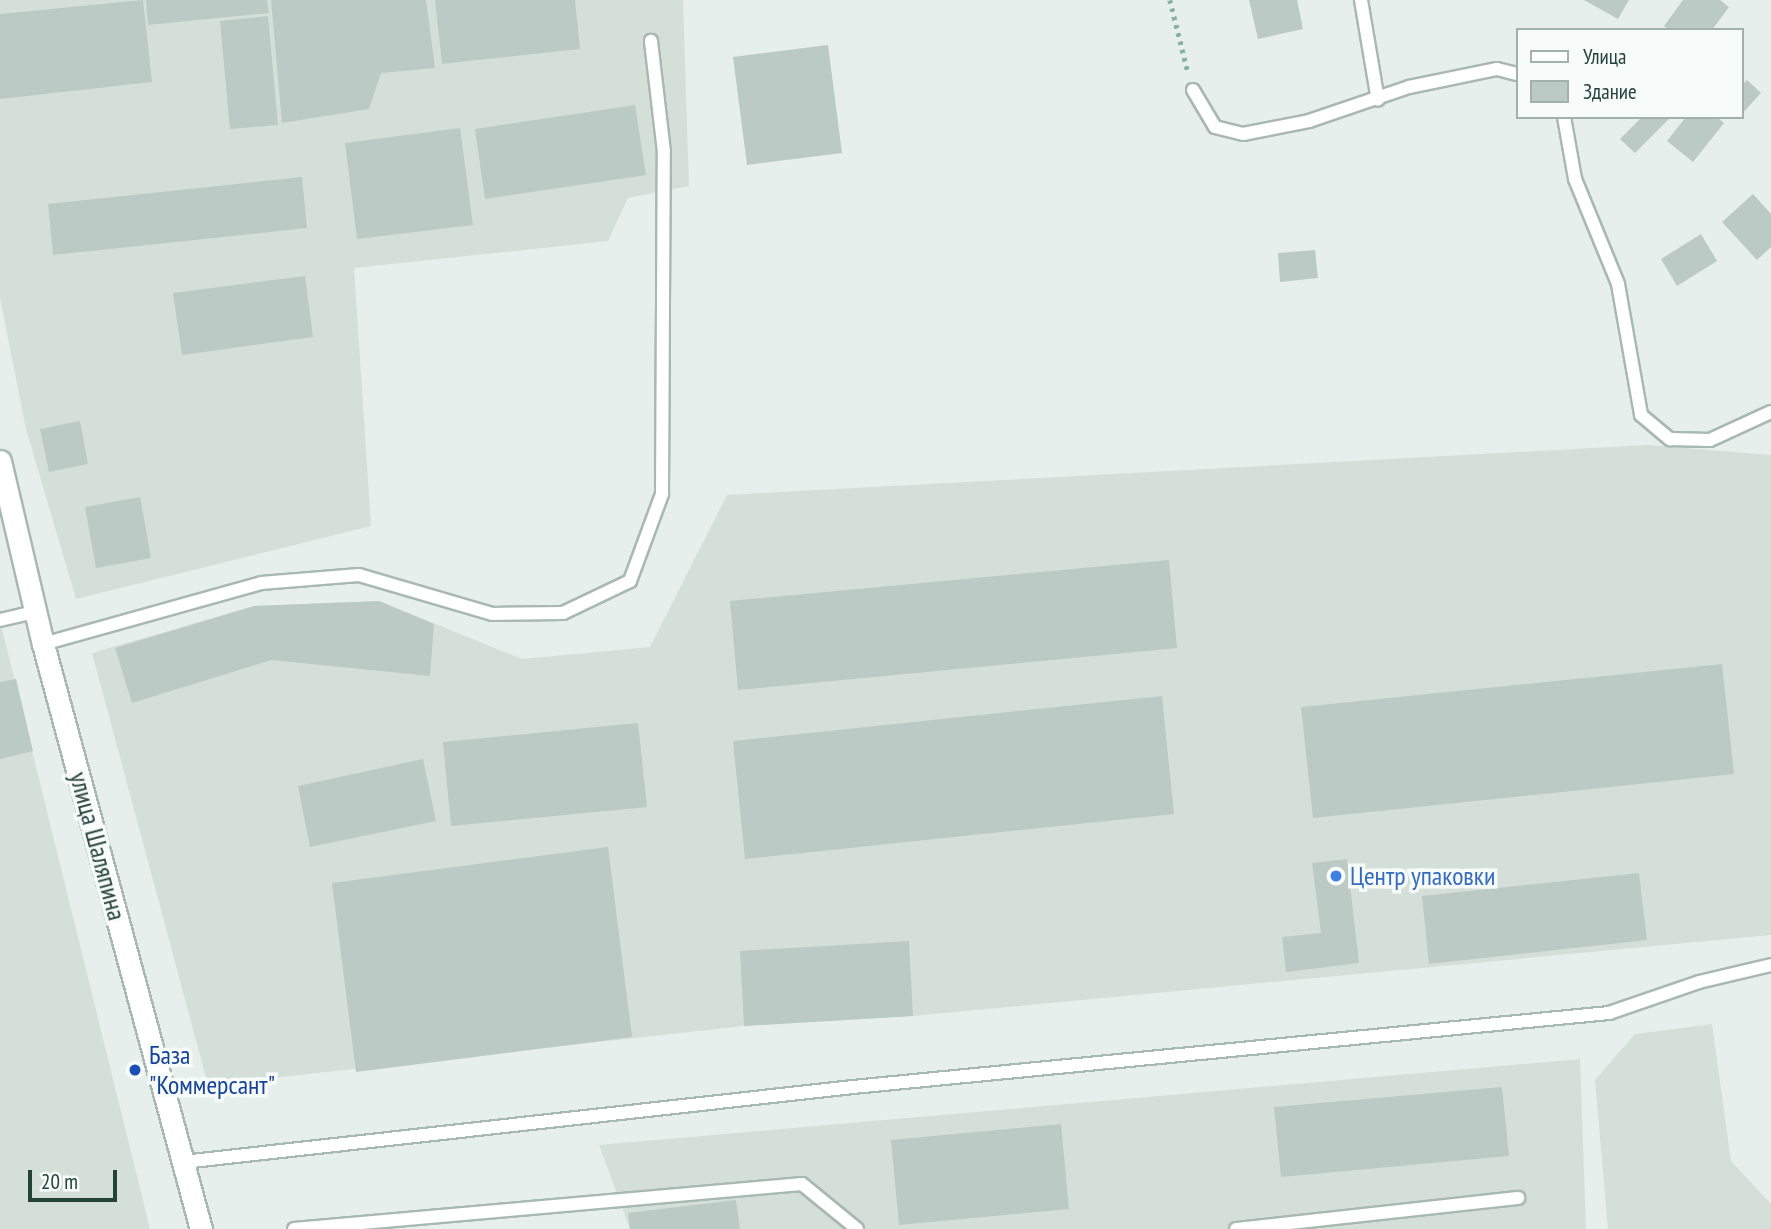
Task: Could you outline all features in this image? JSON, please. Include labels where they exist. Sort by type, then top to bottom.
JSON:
[{"type":"street","name":"улица Шаляпина","points":[[0,461],[43,644],[201,1229]]},
{"type":"lane","points":[[1361,0],[1378,100]]},
{"type":"lane","points":[[43,644],[261,583],[359,575],[504,614],[563,613],[630,581],[662,494],[664,152],[651,41]]},
{"type":"lane","points":[[1193,90],[1215,127],[1243,134],[1378,100],[1409,88],[1497,69],[1516,74]]},
{"type":"lane","points":[[1564,119],[1575,180],[1618,284],[1641,415],[1670,439],[1710,440],[1771,412]]},
{"type":"lane","points":[[0,620],[35,612]]},
{"type":"lane","points":[[183,1162],[853,1087],[1609,1013],[1699,982],[1771,965]]},
{"type":"lane","points":[[294,1229],[802,1184],[857,1229]]},
{"type":"lane","points":[[1236,1229],[1518,1198]]},
{"type":"path","points":[[1170,0],[1193,90]]},
{"type":"shaded area","points":[[0,0],[683,0],[689,186],[628,198],[608,241],[354,268],[371,526],[76,599],[26,429],[0,298]]},
{"type":"shaded area","points":[[1648,445],[1771,455],[1771,935],[913,1016],[744,1026],[208,1085],[92,653],[254,606],[379,601],[522,659],[650,647],[727,495]]},
{"type":"shaded area","points":[[0,621],[150,1229],[0,1229]]},
{"type":"shaded area","points":[[1712,1024],[1731,1161],[1771,1204],[1771,1229],[1608,1229],[1595,1080],[1635,1034]]},
{"type":"shaded area","points":[[1580,1059],[1586,1229],[630,1229],[599,1145]]},
{"type":"building","points":[[143,0],[152,82],[0,99],[0,14]]},
{"type":"building","points":[[146,0],[267,0],[269,13],[148,25]]},
{"type":"building","points":[[271,0],[426,0],[435,68],[381,73],[369,109],[282,123]]},
{"type":"building","points":[[435,0],[575,0],[580,49],[442,64]]},
{"type":"building","points":[[1249,0],[1297,0],[1303,29],[1258,39]]},
{"type":"building","points":[[1584,0],[1629,0],[1618,19]]},
{"type":"building","points":[[1683,0],[1720,0],[1729,7],[1713,28],[1664,26]]},
{"type":"building","points":[[268,16],[278,125],[230,129],[220,21]]},
{"type":"building","points":[[828,45],[842,153],[747,165],[733,57]]},
{"type":"building","points":[[1747,80],[1761,93],[1743,113],[1743,84]]},
{"type":"building","points":[[635,105],[646,175],[485,199],[475,129]]},
{"type":"building","points":[[1640,119],[1669,119],[1635,153],[1620,139]]},
{"type":"building","points":[[1684,119],[1719,119],[1724,123],[1693,162],[1667,141]]},
{"type":"building","points":[[460,128],[473,225],[357,239],[345,143]]},
{"type":"building","points":[[302,177],[307,228],[53,255],[48,204]]},
{"type":"building","points":[[1753,194],[1771,214],[1771,247],[1757,260],[1722,222]]},
{"type":"building","points":[[1701,234],[1717,261],[1677,286],[1661,259]]},
{"type":"building","points":[[1315,250],[1318,278],[1280,282],[1278,253]]},
{"type":"building","points":[[305,276],[313,337],[182,355],[173,293]]},
{"type":"building","points":[[80,421],[88,464],[49,472],[40,429]]},
{"type":"building","points":[[140,497],[151,558],[96,568],[85,507]]},
{"type":"building","points":[[1169,560],[1177,648],[738,690],[730,601]]},
{"type":"building","points":[[379,601],[434,624],[430,676],[271,660],[132,703],[115,648],[254,606]]},
{"type":"building","points":[[1722,664],[1734,774],[1313,818],[1301,707]]},
{"type":"building","points":[[16,679],[33,751],[0,759],[0,682]]},
{"type":"building","points":[[1162,696],[1174,814],[745,859],[733,741]]},
{"type":"building","points":[[638,723],[647,807],[451,826],[443,742]]},
{"type":"building","points":[[423,759],[436,821],[310,847],[298,786]]},
{"type":"building","points":[[608,847],[632,1037],[356,1072],[332,883]]},
{"type":"building","points":[[1347,859],[1359,963],[1286,972],[1282,937],[1321,933],[1312,863]]},
{"type":"building","points":[[1639,873],[1647,940],[1429,964],[1422,896]]},
{"type":"building","points":[[909,941],[913,1016],[744,1026],[740,951]]},
{"type":"building","points":[[1502,1087],[1509,1156],[1281,1177],[1274,1107]]},
{"type":"building","points":[[1061,1124],[1069,1209],[899,1225],[891,1140]]},
{"type":"building","points":[[736,1200],[740,1229],[630,1229],[628,1213]]},
{"type":"place","name":"Центр упаковки","points":[[1336,876]]},
{"type":"place","name":"База \"Коммерсант\"","points":[[135,1070]]}]
